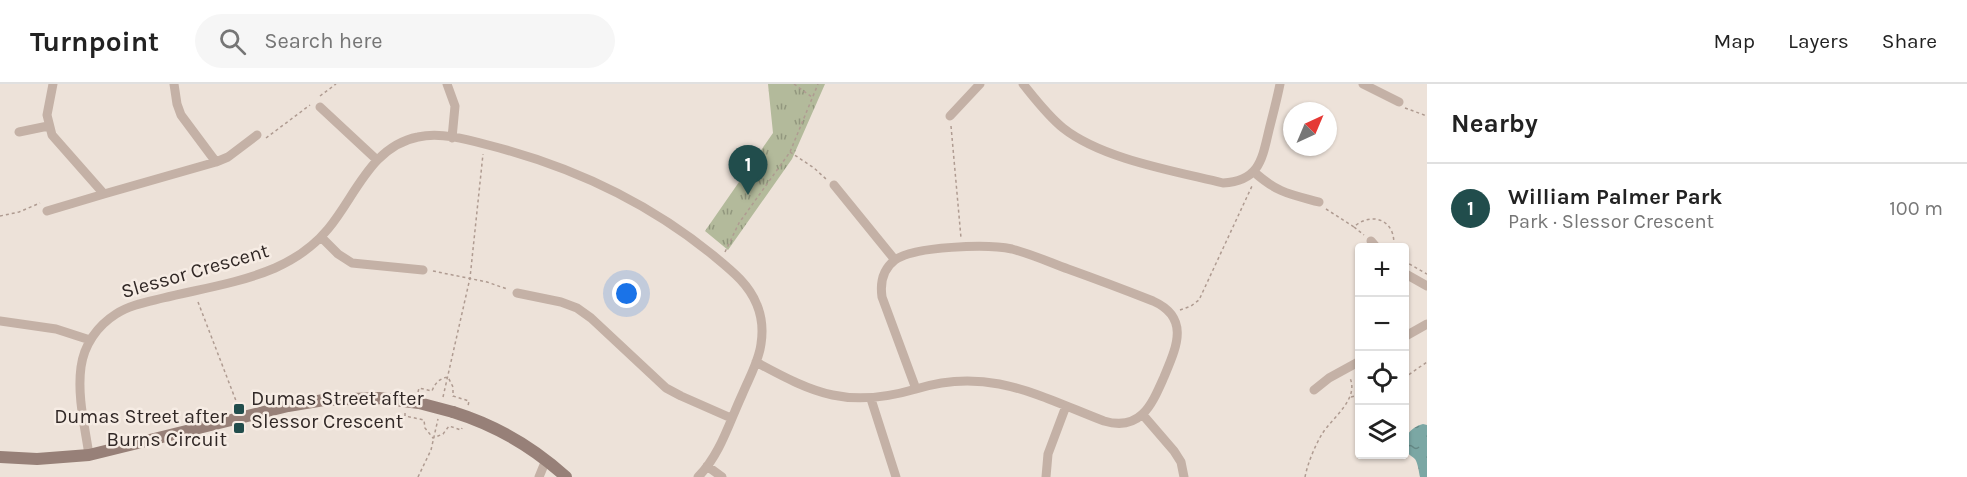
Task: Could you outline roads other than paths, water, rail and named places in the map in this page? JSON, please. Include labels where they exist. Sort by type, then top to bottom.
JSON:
[{"type":"street","points":[[53,84],[47,115],[48,126],[57,143],[104,194]]},
{"type":"street","points":[[174,84],[181,115],[216,162]]},
{"type":"street","points":[[447,84],[455,106],[452,138]]},
{"type":"street","points":[[950,116],[980,84]]},
{"type":"street","points":[[1023,84],[1046,112],[1064,129],[1106,152],[1223,183],[1254,177],[1281,192],[1319,202]]},
{"type":"street","points":[[1254,177],[1263,154],[1280,84]]},
{"type":"street","points":[[1363,84],[1399,102]]},
{"type":"street","points":[[319,103],[377,160]]},
{"type":"street","points":[[19,132],[48,126]]},
{"type":"street","name":"Slessor Crescent","points":[[89,455],[82,407],[83,356],[90,340],[107,320],[121,310],[138,304],[251,276],[277,267],[300,254],[321,237],[340,214],[377,160],[391,148],[408,140],[426,136],[484,144],[546,162],[607,187],[663,219],[719,260],[744,283],[758,307],[762,334],[756,362],[717,451],[698,477]]},
{"type":"street","points":[[44,207],[104,194],[216,162],[259,138]]},
{"type":"street","points":[[834,185],[895,260]]},
{"type":"street","points":[[321,237],[338,254],[352,263],[423,270]]},
{"type":"street","points":[[756,362],[813,390],[836,397],[871,399],[894,396],[952,381],[989,381],[1013,386],[1110,423],[1122,424],[1143,415],[1153,401],[1177,345],[1177,327],[1171,314],[1153,301],[1034,256],[1000,248],[978,246],[904,254],[887,269],[882,279],[882,297],[916,389]]},
{"type":"street","points":[[1409,276],[1427,286]]},
{"type":"street","points":[[517,293],[561,302],[577,308],[591,318],[666,388],[731,418]]},
{"type":"street","points":[[0,321],[56,329],[90,340]]},
{"type":"street","points":[[1409,333],[1427,324]]},
{"type":"street","points":[[1314,390],[1329,378],[1355,363]]},
{"type":"street","points":[[0,457],[38,459],[89,455],[288,406],[324,400],[418,398],[500,431],[546,460],[566,477]]},
{"type":"street","points":[[871,399],[896,477]]},
{"type":"street","points":[[1046,477],[1048,454],[1066,406]]},
{"type":"street","points":[[1143,415],[1174,451],[1181,462],[1184,477]]},
{"type":"street","points":[[539,477],[546,460]]},
{"type":"street","points":[[707,466],[722,477]]},
{"type":"water","points":[[1427,425],[1427,477],[1420,477],[1418,465],[1409,454],[1409,433],[1418,426]]},
{"type":"place","name":"William Palmer Park","points":[[748,195]]},
{"type":"place","name":"Dumas Street after Slessor Crescent","points":[[239,409]]},
{"type":"place","name":"Dumas Street after Burns Circuit","points":[[239,428]]}]
